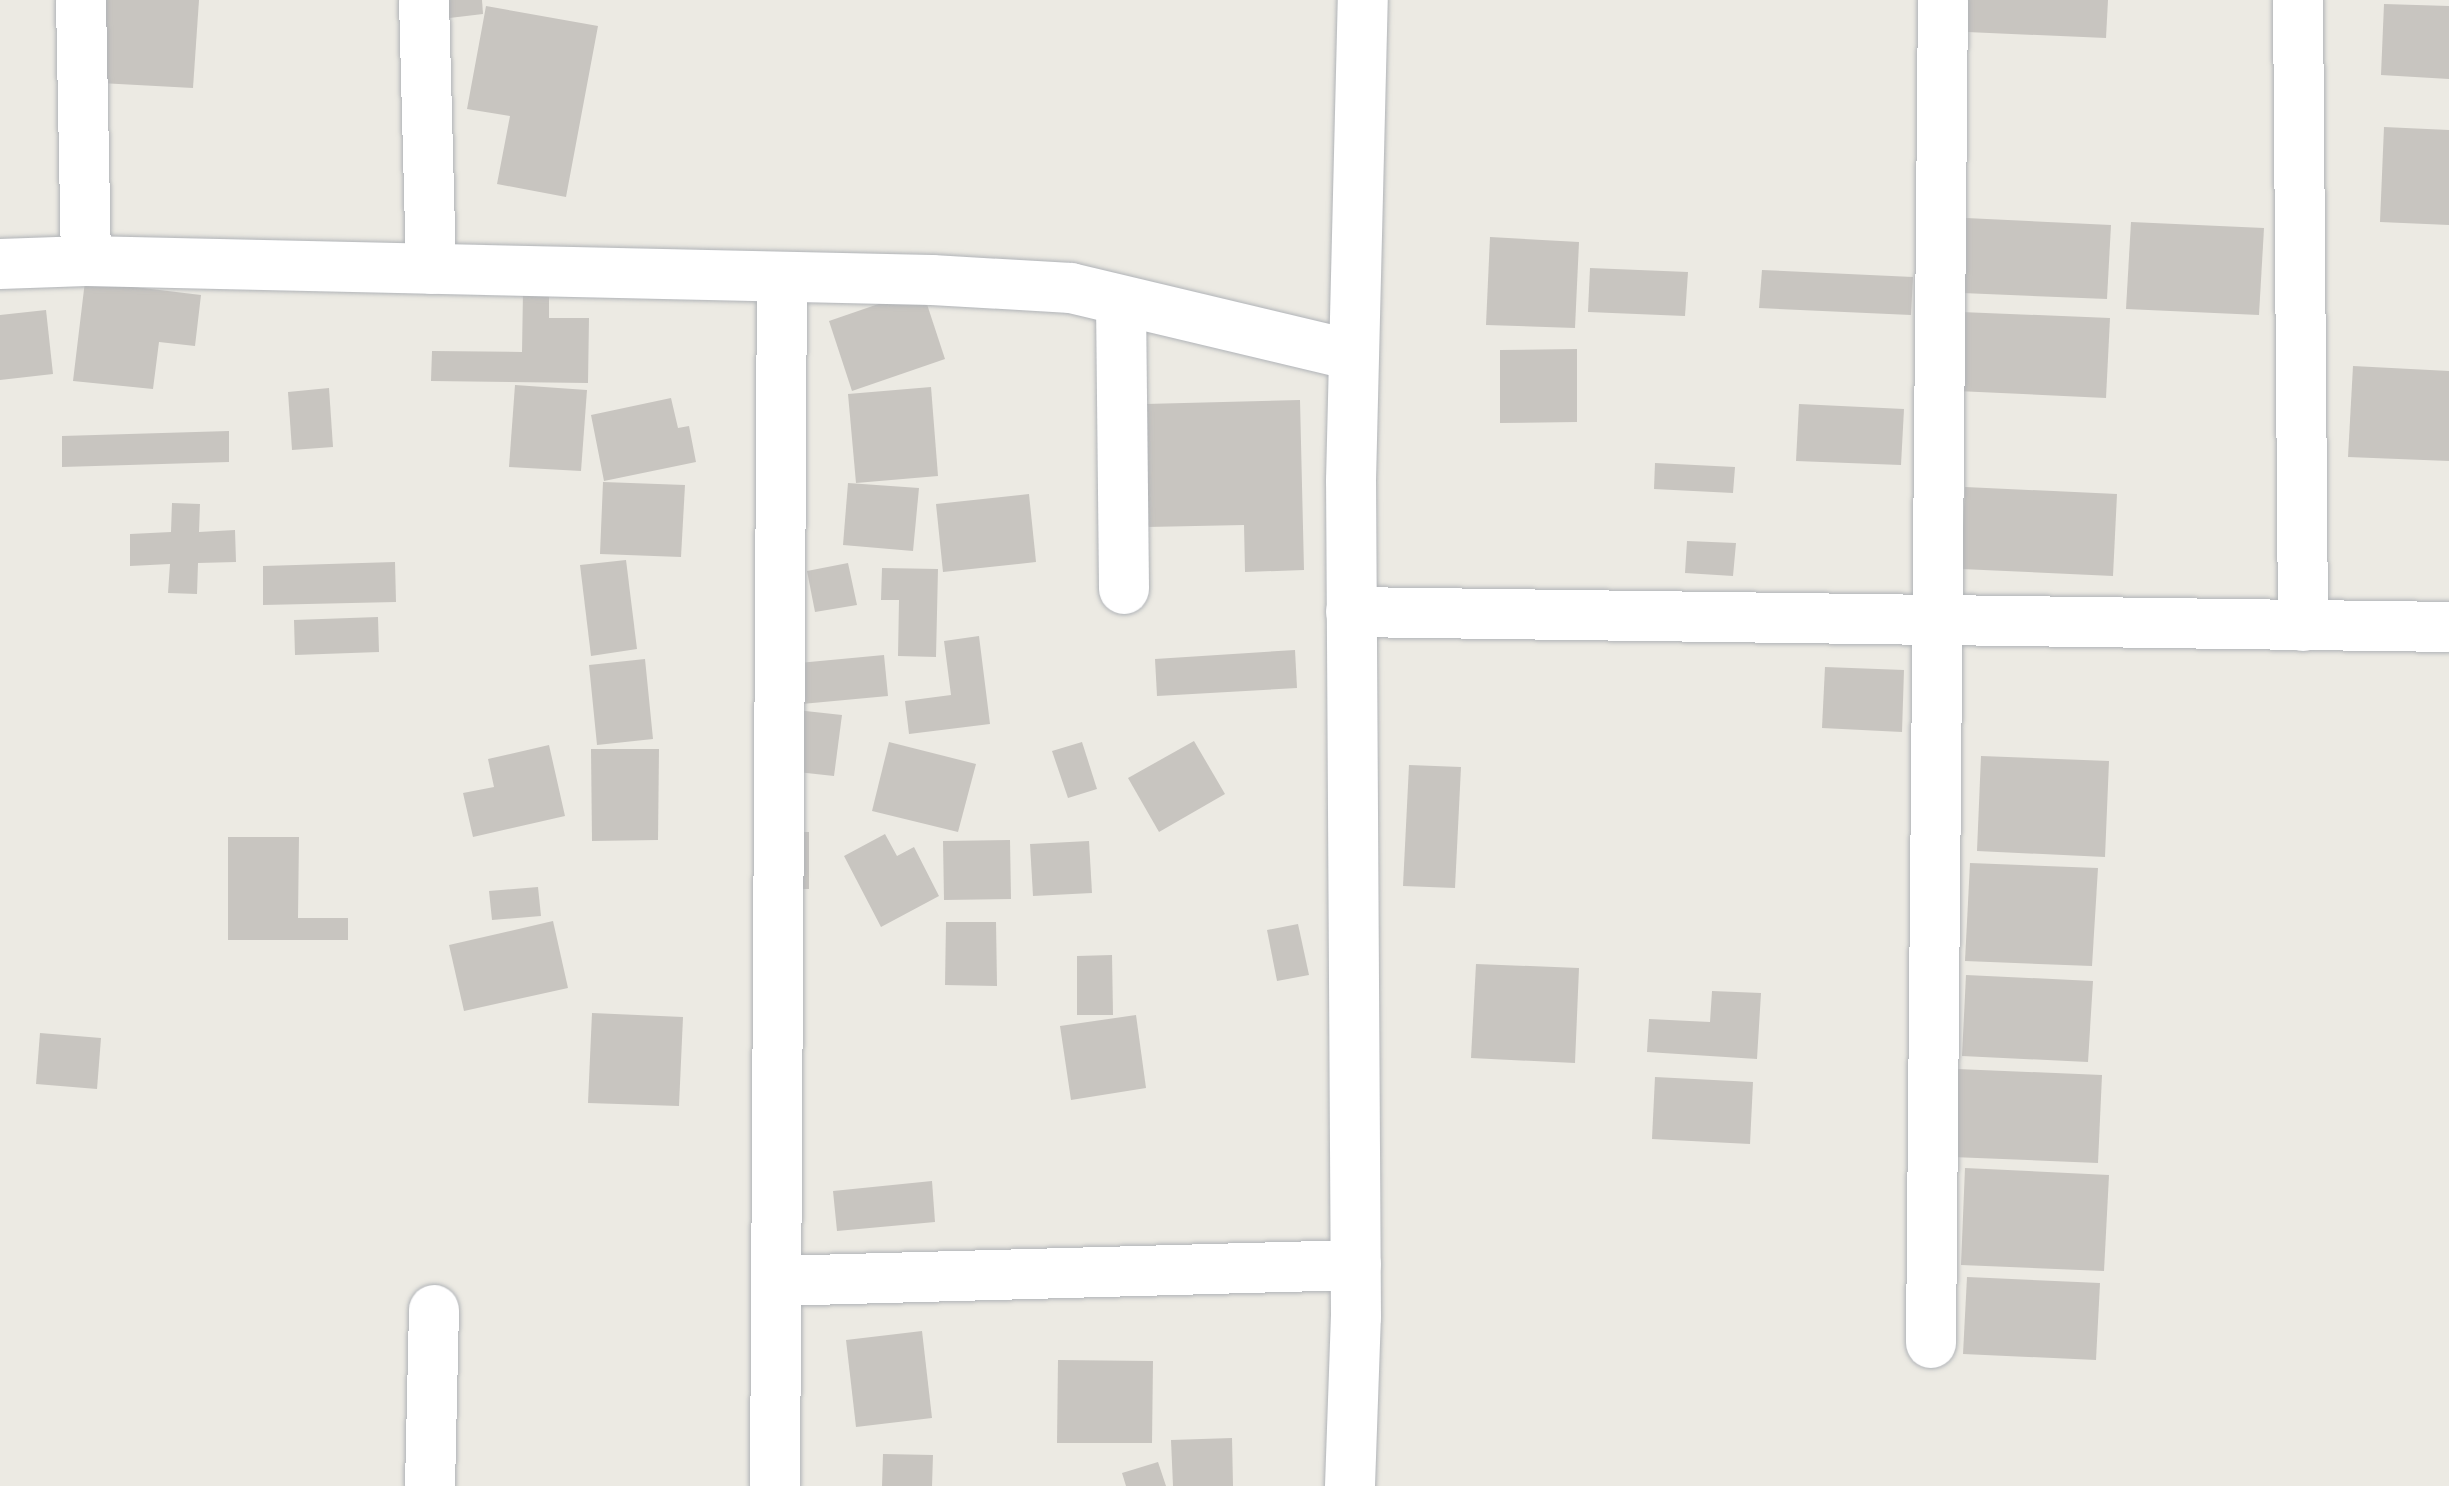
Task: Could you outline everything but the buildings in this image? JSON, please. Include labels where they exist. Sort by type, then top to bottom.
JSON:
[{"type":"street","points":[[81,0],[86,261]]},
{"type":"street","points":[[424,0],[430,269]]},
{"type":"street","points":[[1350,1486],[1356,1265],[1351,612],[1364,0]]},
{"type":"street","points":[[1931,1344],[1943,0]]},
{"type":"street","points":[[2298,0],[2303,626]]},
{"type":"street","points":[[0,264],[86,261],[1071,288],[1354,354]]},
{"type":"street","points":[[775,1486],[782,278]]},
{"type":"street","points":[[1121,300],[1124,589]]},
{"type":"street","points":[[1351,612],[1937,624],[2449,627]]},
{"type":"street","points":[[776,1281],[1356,1265]]},
{"type":"street","points":[[430,1486],[434,1310]]}]
